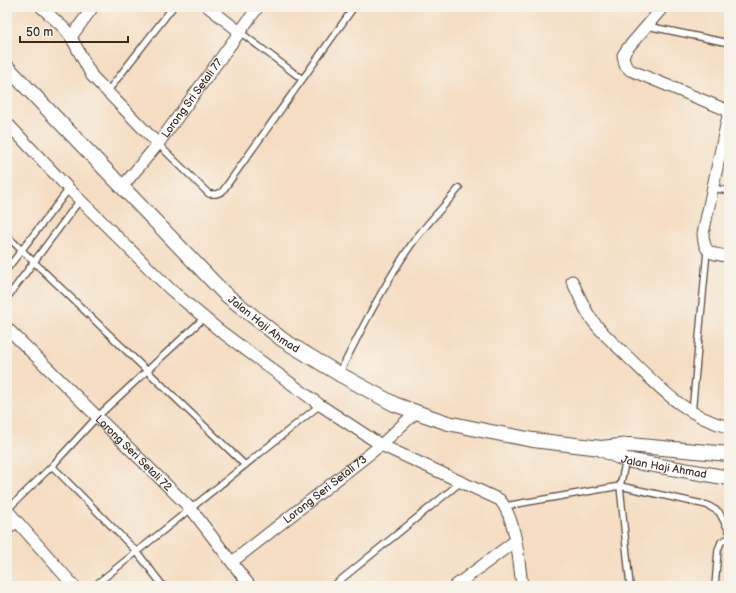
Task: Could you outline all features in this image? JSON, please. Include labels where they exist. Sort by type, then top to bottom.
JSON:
[{"type":"street","points":[[41,7],[64,28],[71,37],[92,76],[158,144]]},
{"type":"street","points":[[71,37],[93,7]]},
{"type":"street","points":[[208,7],[240,32]]},
{"type":"street","name":"Lorong Sri Setali 77","points":[[122,187],[158,144],[258,7]]},
{"type":"street","points":[[663,7],[623,55],[625,65],[630,70],[729,111],[703,234],[704,245],[707,251],[714,254],[729,256]]},
{"type":"street","name":"Jalan Haji Ahmad","points":[[7,66],[224,293],[283,340],[339,374],[394,404],[448,423],[533,440],[601,448],[629,445],[729,454]]},
{"type":"street","points":[[7,123],[80,200],[170,289],[204,318],[320,405],[381,445],[500,500],[505,506],[511,519],[522,586]]},
{"type":"street","points":[[572,281],[589,316],[600,330],[678,404],[692,413],[719,425],[729,427]]},
{"type":"street","name":"Lorong Seri Setali 72","points":[[7,328],[191,509],[250,586]]},
{"type":"street","name":"Lorong Seri Setali 73","points":[[232,562],[381,445],[416,412]]},
{"type":"street","name":"Jalan Haji Ahmad","points":[[601,448],[626,460],[729,478]]},
{"type":"street","points":[[7,510],[72,585]]},
{"type":"street","points":[[455,586],[515,541]]},
{"type":"lane","points":[[106,92],[173,7]]},
{"type":"lane","points":[[158,144],[209,194],[222,192],[354,7]]},
{"type":"lane","points":[[647,26],[729,43]]},
{"type":"lane","points":[[240,32],[302,79]]},
{"type":"lane","points":[[339,374],[387,282],[422,230],[459,188]]},
{"type":"lane","points":[[713,188],[729,191]]},
{"type":"lane","points":[[7,269],[69,189]]},
{"type":"lane","points":[[7,298],[80,200]]},
{"type":"lane","points":[[7,236],[245,465]]},
{"type":"lane","points":[[692,413],[707,251]]},
{"type":"lane","points":[[7,510],[52,466],[97,417],[204,318]]},
{"type":"lane","points":[[94,586],[320,405]]},
{"type":"lane","points":[[629,445],[620,486],[630,586]]},
{"type":"lane","points":[[52,466],[137,552],[163,586]]},
{"type":"lane","points":[[333,586],[462,482]]},
{"type":"lane","points":[[505,506],[620,486],[707,505],[719,512],[729,531]]},
{"type":"lane","points":[[7,532],[19,524]]},
{"type":"lane","points":[[715,586],[718,550],[721,542],[729,538]]}]
